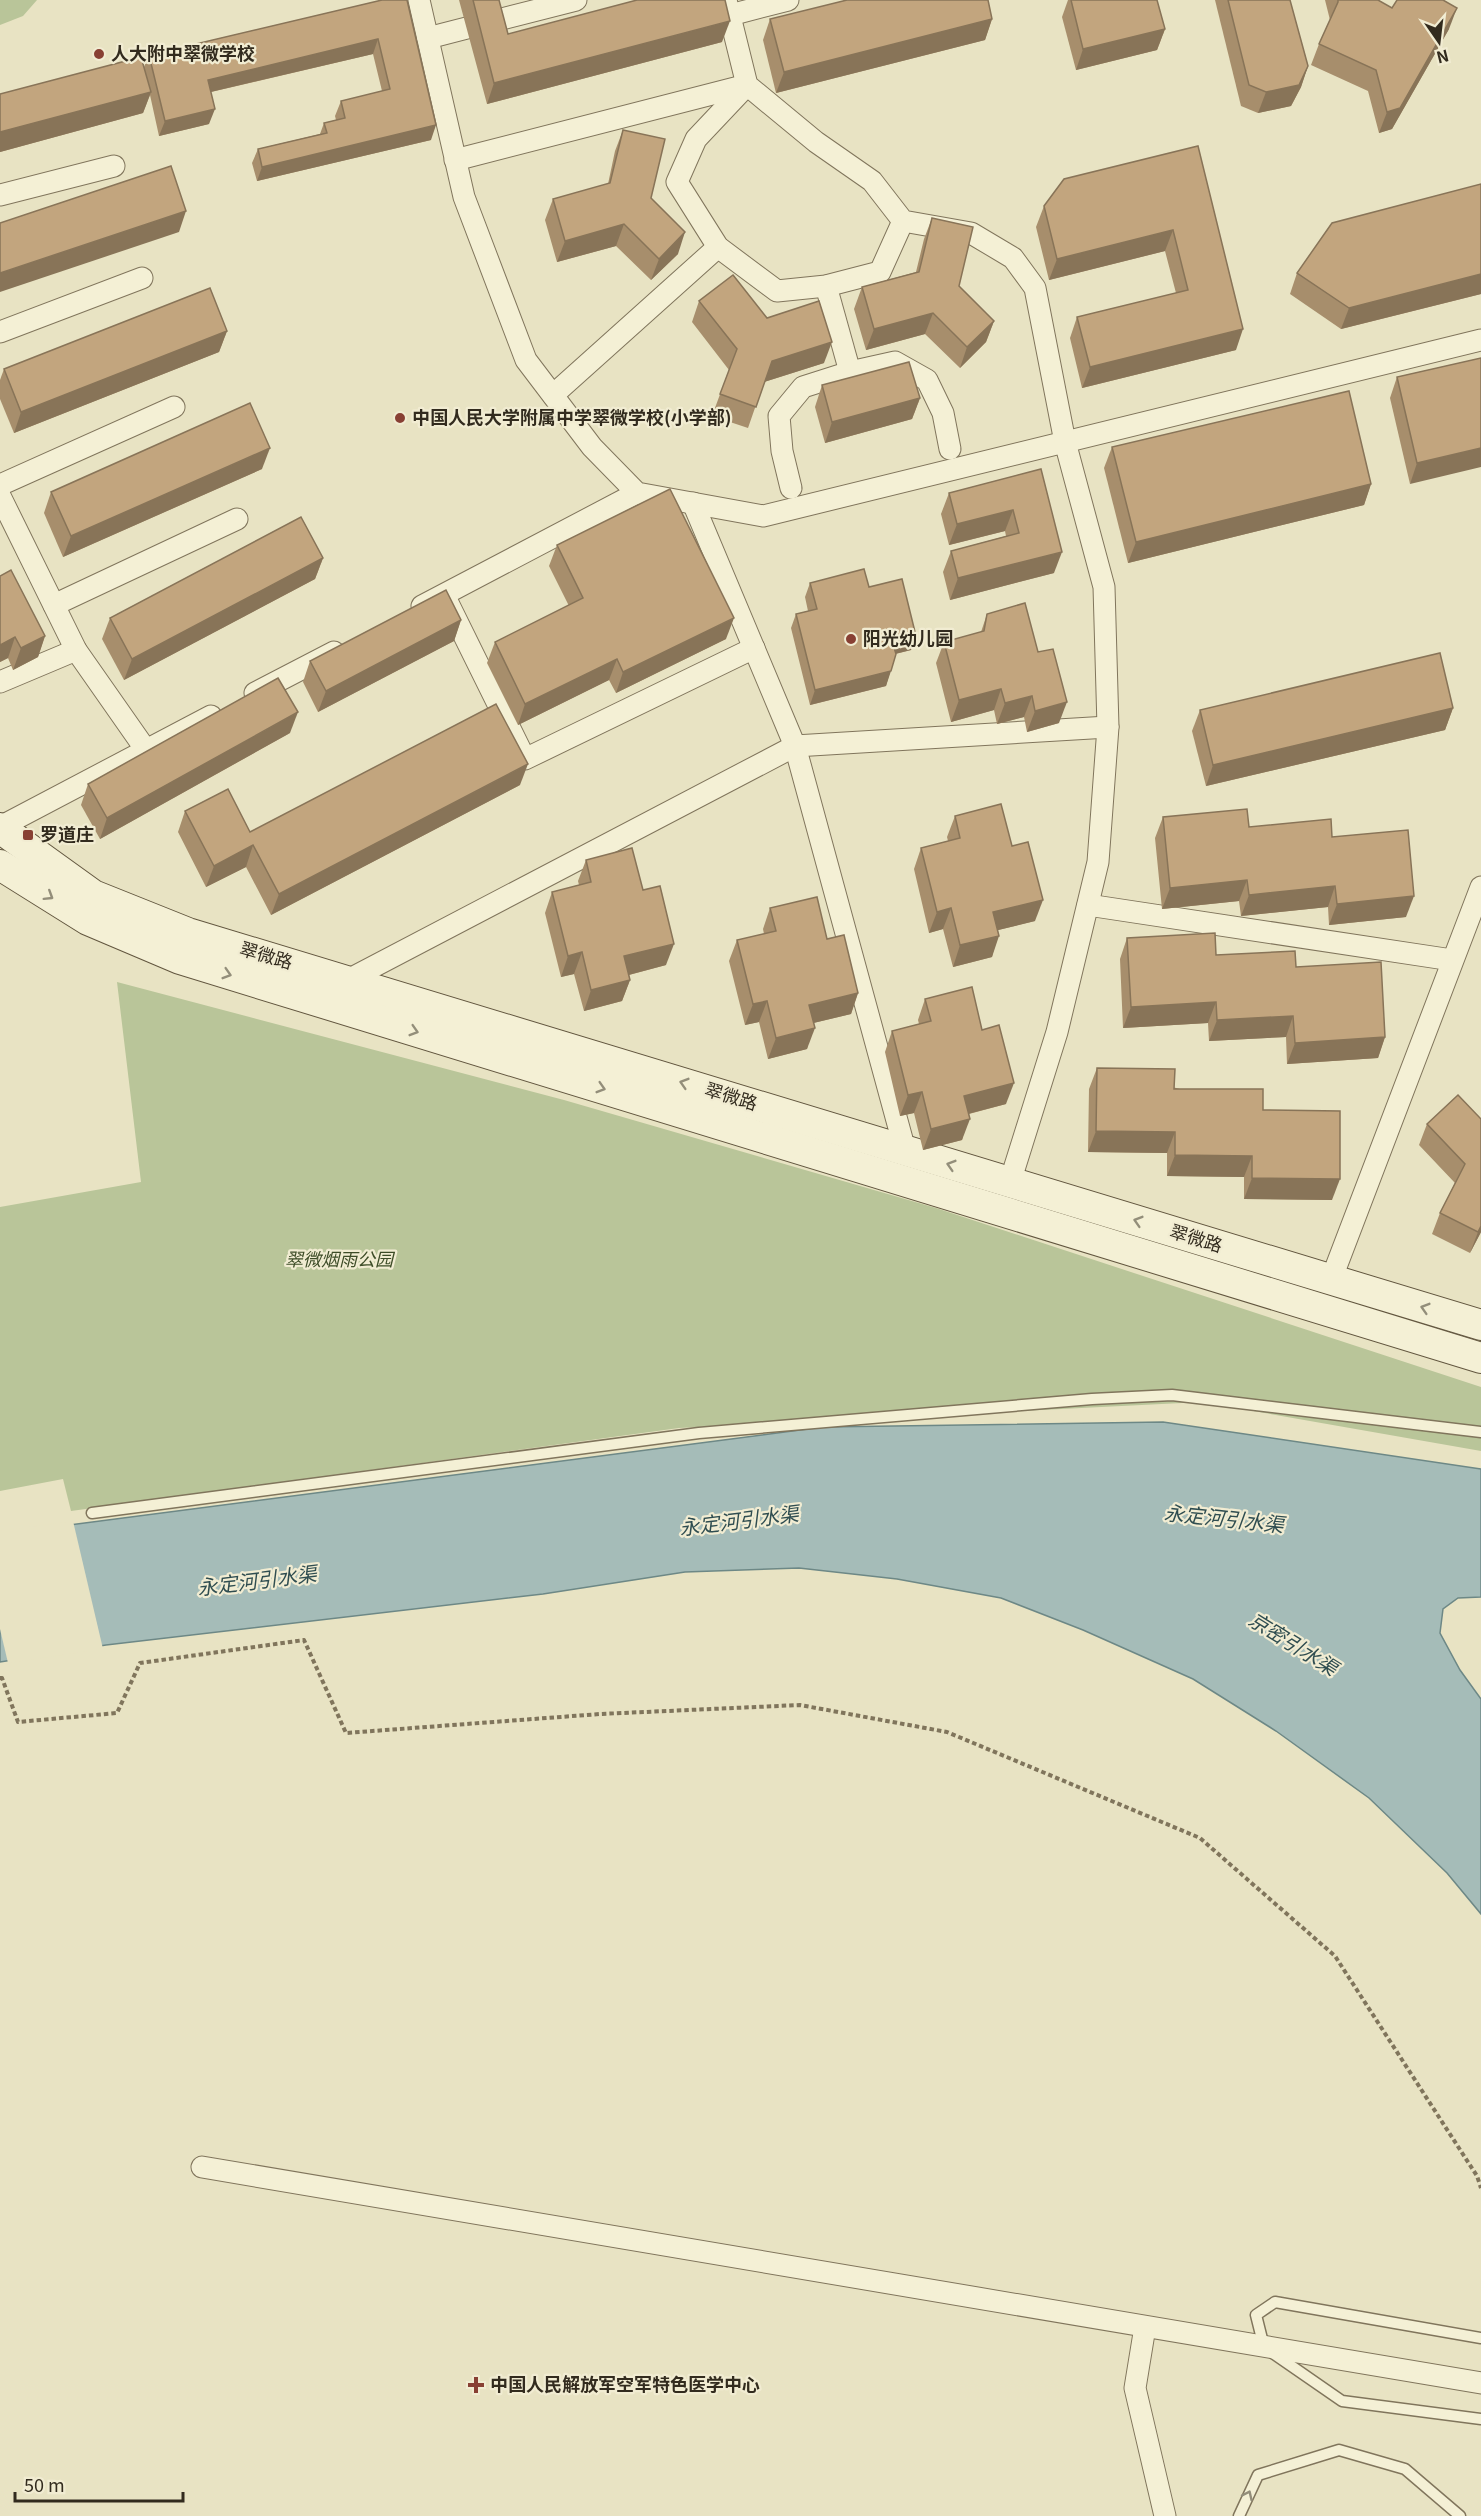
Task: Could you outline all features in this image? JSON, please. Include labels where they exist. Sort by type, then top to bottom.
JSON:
[{"type":"main road","name":"翠微路","points":[[0,828],[93,895],[188,933],[1481,1325]]},
{"type":"main road","name":"翠微路","points":[[0,865],[88,920],[180,959],[1481,1358]]},
{"type":"street","points":[[419,0],[464,197],[526,360],[592,447],[637,493],[763,516],[1481,340]]},
{"type":"street","points":[[428,38],[576,0]]},
{"type":"street","points":[[788,0],[728,7],[747,85],[816,142],[872,181],[903,221],[971,233],[1013,258],[1035,288],[1065,442],[1104,587],[1108,727],[1098,862],[1057,1032],[1010,1182]]},
{"type":"street","points":[[455,160],[747,85]]},
{"type":"street","points":[[747,85],[696,139],[678,182],[718,247],[777,291],[826,286],[880,272],[903,221]]},
{"type":"street","points":[[0,195],[114,166]]},
{"type":"street","points":[[553,395],[718,247]]},
{"type":"street","points":[[0,332],[142,278]]},
{"type":"street","points":[[826,286],[850,372]]},
{"type":"street","points":[[791,488],[782,451],[779,416],[804,387],[850,372],[895,362],[927,380],[944,413],[950,449]]},
{"type":"street","points":[[0,485],[174,407]]},
{"type":"street","points":[[401,617],[637,493]]},
{"type":"street","points":[[0,496],[6,524],[54,605],[76,650],[146,750]]},
{"type":"street","points":[[693,503],[795,746],[905,1150]]},
{"type":"street","points":[[54,605],[237,519]]},
{"type":"street","points":[[444,594],[525,759],[754,648]]},
{"type":"street","points":[[0,828],[348,645]]},
{"type":"street","points":[[0,682],[76,650]]},
{"type":"street","points":[[348,980],[795,746],[1108,727]]},
{"type":"street","points":[[1331,1280],[1481,887]]},
{"type":"street","points":[[1088,905],[1452,960]]},
{"type":"street","points":[[202,2167],[1481,2383]]},
{"type":"street","points":[[1145,2327],[1135,2388],[1165,2516]]},
{"type":"lane","points":[[92,1513],[699,1433],[1092,1399],[1172,1395],[1481,1432]]},
{"type":"lane","points":[[1481,2338],[1275,2302],[1256,2314],[1264,2347],[1342,2401],[1481,2419]]},
{"type":"lane","points":[[1239,2516],[1258,2475],[1339,2450],[1405,2469],[1460,2516]]},
{"type":"path","points":[[0,1678],[2,1678],[18,1722],[117,1713],[140,1663],[304,1640],[346,1733],[600,1714],[800,1705],[947,1732],[1200,1838],[1335,1956],[1477,2176],[1481,2188]]},
{"type":"green space","points":[[0,0],[37,0],[23,16],[0,25]]},
{"type":"green space","name":"翠微烟雨公园","points":[[117,982],[564,1100],[936,1208],[1481,1387],[1481,1451],[1202,1402],[679,1428],[71,1511],[63,1479],[0,1491],[0,1207],[141,1182]]},
{"type":"water","points":[[1163,1422],[1481,1469],[1481,1597],[1458,1598],[1443,1609],[1440,1633],[1460,1670],[1481,1699],[1481,1914],[1447,1873],[1369,1798],[1276,1731],[1193,1679],[1083,1630],[1001,1598],[897,1579],[799,1568],[685,1572],[543,1594],[106,1645],[0,1662],[0,1534],[823,1427]]},
{"type":"pier","points":[[73,1521],[103,1649],[8,1663],[0,1629],[0,1531]]},
{"type":"building","points":[[382,0],[407,0],[436,125],[262,167],[258,149],[327,133],[324,123],[345,118],[341,101],[390,89],[378,39],[208,80],[215,109],[165,121],[149,55]]},
{"type":"building","points":[[473,0],[499,0],[508,34],[637,0],[725,0],[730,21],[494,83]]},
{"type":"building","points":[[847,0],[988,0],[992,19],[784,72],[770,19]]},
{"type":"building","points":[[1071,0],[1157,0],[1165,29],[1083,49]]},
{"type":"building","points":[[1228,0],[1290,0],[1308,66],[1299,85],[1266,92],[1249,85]]},
{"type":"building","points":[[1338,0],[1378,0],[1392,8],[1397,0],[1443,0],[1457,8],[1400,108],[1387,112],[1376,70],[1319,44]]},
{"type":"building","points":[[141,57],[151,92],[0,132],[0,94]]},
{"type":"building","points":[[623,130],[665,139],[651,198],[685,232],[659,259],[624,224],[565,241],[553,199],[610,183]]},
{"type":"building","points":[[1198,146],[1243,329],[1090,367],[1077,317],[1188,290],[1173,230],[1057,259],[1044,206],[1064,179]]},
{"type":"building","points":[[171,166],[186,211],[0,273],[0,223]]},
{"type":"building","points":[[1481,184],[1481,274],[1349,308],[1297,273],[1332,223]]},
{"type":"building","points":[[932,218],[973,227],[959,286],[994,321],[967,347],[933,313],[874,329],[862,287],[919,272]]},
{"type":"building","points":[[733,275],[767,318],[819,301],[832,342],[772,361],[756,407],[720,394],[737,349],[699,301]]},
{"type":"building","points":[[210,288],[227,331],[21,412],[4,369]]},
{"type":"building","points":[[1481,358],[1481,448],[1417,463],[1397,377]]},
{"type":"building","points":[[909,362],[920,398],[832,422],[822,385]]},
{"type":"building","points":[[1349,391],[1371,484],[1136,542],[1112,447]]},
{"type":"building","points":[[250,403],[270,448],[71,536],[51,492]]},
{"type":"building","points":[[1041,469],[1062,552],[958,578],[951,551],[1019,533],[1013,510],[957,524],[949,493]]},
{"type":"building","points":[[670,489],[734,618],[623,672],[617,659],[525,704],[495,642],[583,598],[557,545]]},
{"type":"building","points":[[301,517],[323,558],[132,659],[110,618]]},
{"type":"building","name":"阳光幼儿园","points":[[864,569],[869,587],[902,579],[916,636],[892,641],[896,654],[891,671],[815,690],[796,614],[817,609],[810,583]]},
{"type":"building","points":[[11,570],[45,636],[21,648],[15,637],[0,645],[0,576]]},
{"type":"building","points":[[446,590],[461,620],[326,691],[310,661]]},
{"type":"building","points":[[1025,603],[1038,652],[1053,649],[1067,702],[1035,711],[1032,696],[1005,703],[1001,689],[959,700],[944,642],[984,631],[987,614]]},
{"type":"building","points":[[1440,653],[1453,708],[1213,765],[1200,710]]},
{"type":"building","points":[[278,678],[298,712],[107,818],[88,784]]},
{"type":"building","points":[[496,704],[528,764],[279,894],[253,845],[214,866],[185,811],[228,789],[250,832]]},
{"type":"building","points":[[1001,804],[1012,846],[1028,842],[1043,900],[993,912],[999,936],[960,945],[951,908],[937,912],[921,848],[960,838],[955,816]]},
{"type":"building","points":[[1247,809],[1249,827],[1331,819],[1332,837],[1408,830],[1414,896],[1337,904],[1335,886],[1249,895],[1247,880],[1170,888],[1163,817]]},
{"type":"building","points":[[632,848],[643,890],[660,886],[674,944],[624,956],[630,980],[591,990],[582,952],[568,956],[552,892],[591,882],[586,860]]},
{"type":"building","points":[[817,897],[827,939],[844,935],[858,993],[809,1005],[815,1028],[776,1038],[767,1001],[753,1004],[737,940],[776,931],[770,908]]},
{"type":"building","points":[[1215,933],[1216,955],[1295,951],[1296,967],[1381,962],[1385,1037],[1295,1043],[1293,1016],[1217,1020],[1216,1002],[1131,1007],[1127,938]]},
{"type":"building","points":[[972,987],[982,1030],[999,1025],[1014,1083],[964,1096],[970,1119],[931,1129],[922,1092],[908,1095],[892,1031],[931,1021],[925,999]]},
{"type":"building","points":[[1097,1068],[1175,1069],[1174,1089],[1263,1089],[1263,1110],[1340,1111],[1340,1179],[1252,1178],[1252,1156],[1175,1155],[1175,1132],[1096,1131]]},
{"type":"building","points":[[1458,1095],[1481,1119],[1481,1226],[1478,1232],[1440,1213],[1465,1164],[1427,1124]]},
{"type":"place","name":"人大附中翠微学校","points":[[99,54]]},
{"type":"place","name":"中国人民大学附属中学翠微学校(小学部)","points":[[400,418]]},
{"type":"place","name":"阳光幼儿园","points":[[851,639]]},
{"type":"place","name":"罗道庄","points":[[28,835]]},
{"type":"place","name":"中国人民解放军空军特色医学中心","points":[[476,2385]]},
{"type":"water label","name":"永定河引水渠","points":[[1224,1519]]},
{"type":"water label","name":"永定河引水渠","points":[[739,1521]]},
{"type":"water label","name":"永定河引水渠","points":[[257,1581]]},
{"type":"water label","name":"京密引水渠","points":[[1293,1644]]}]
